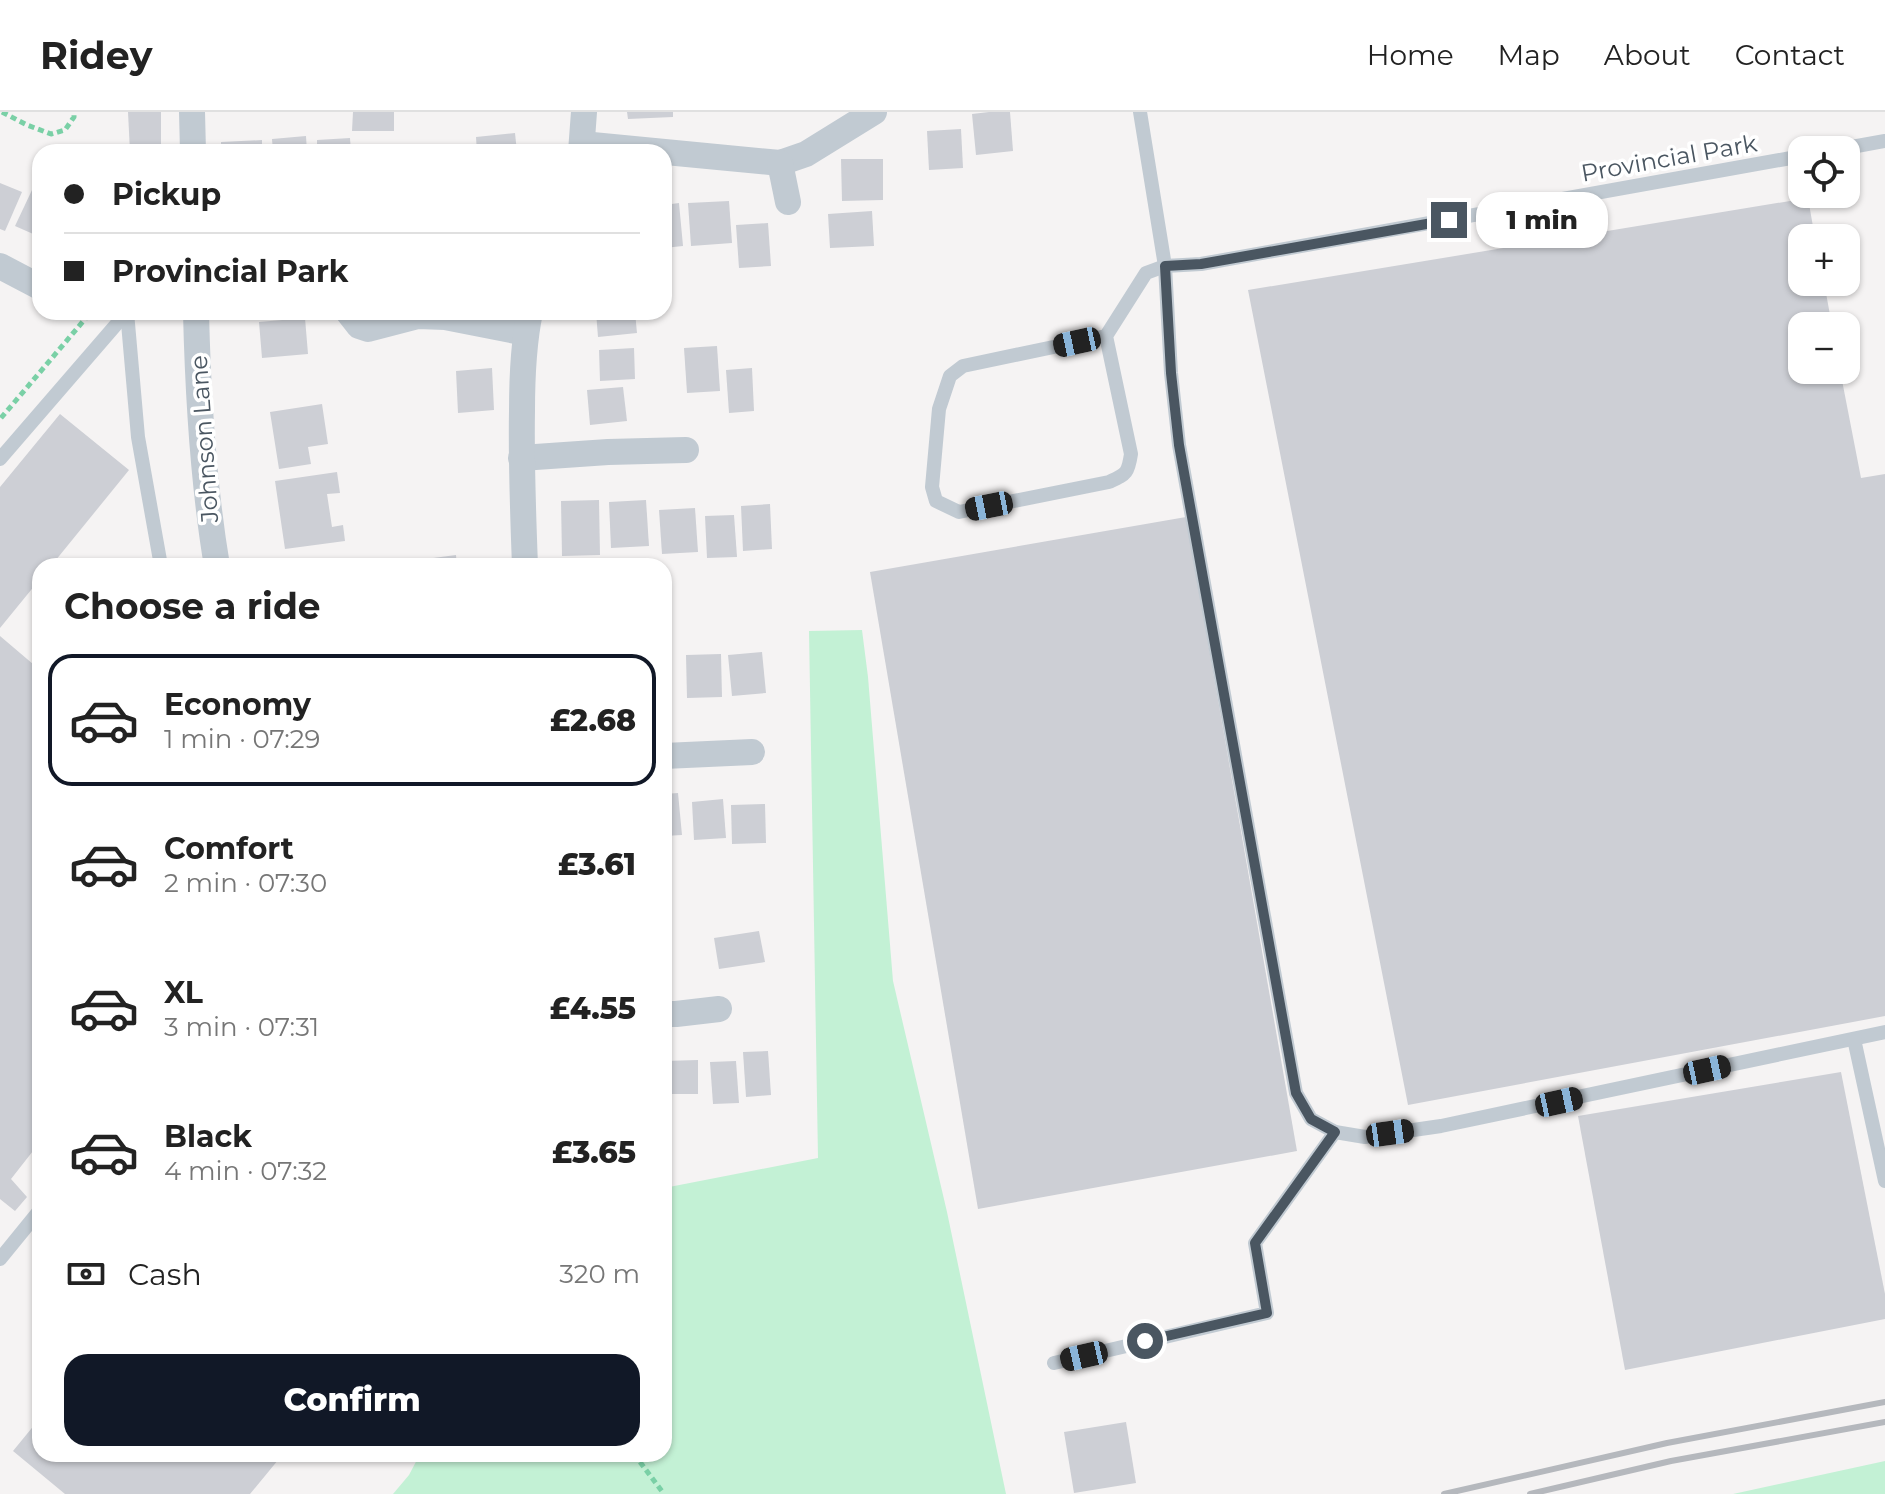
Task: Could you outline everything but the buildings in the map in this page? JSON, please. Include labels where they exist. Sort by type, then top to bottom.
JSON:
[{"type":"street","points":[[192,112],[193,144]]},
{"type":"street","points":[[581,144],[584,112]]},
{"type":"street","points":[[672,155],[780,163],[806,154],[874,112]]},
{"type":"street","points":[[780,163],[788,202]]},
{"type":"street","points":[[0,266],[32,283]]},
{"type":"street","name":"Johnson Lane","points":[[196,320],[197,377],[216,558]]},
{"type":"street","points":[[354,320],[359,326],[368,329],[403,320]]},
{"type":"street","points":[[495,320],[528,322],[522,367],[525,558]]},
{"type":"street","points":[[521,458],[686,450]]},
{"type":"street","points":[[672,756],[752,752]]},
{"type":"street","points":[[672,1014],[719,1009]]},
{"type":"lane","points":[[1140,112],[1165,266],[1179,445],[1296,1093],[1311,1119],[1335,1132],[1365,1137],[1441,1126],[1885,1032]]},
{"type":"lane","points":[[1860,146],[1885,141]]},
{"type":"lane","name":"Provincial Park","points":[[1165,266],[1201,264],[1788,159]]},
{"type":"lane","points":[[1106,336],[963,366],[950,376],[939,409],[932,487],[936,501],[959,512],[1109,482],[1124,475],[1131,454],[1106,336],[1146,273],[1165,266]]},
{"type":"lane","points":[[0,459],[120,320]]},
{"type":"lane","points":[[128,320],[138,437],[160,558]]},
{"type":"lane","points":[[1854,1039],[1885,1181]]},
{"type":"lane","points":[[1054,1363],[1267,1313],[1255,1243],[1335,1132]]},
{"type":"lane","points":[[0,1259],[32,1220]]},
{"type":"path","points":[[2,112],[51,134],[65,130],[74,112]]},
{"type":"path","points":[[0,419],[84,320]]},
{"type":"path","points":[[640,1462],[664,1494]]},
{"type":"green space","points":[[862,630],[893,981],[947,1212],[1006,1494],[393,1494],[416,1462],[672,1462],[672,1186],[818,1158],[809,631]]},
{"type":"green space","points":[[1885,1461],[1885,1494],[1733,1494]]},
{"type":"railway","points":[[1444,1494],[1667,1443],[1885,1402]]},
{"type":"railway","points":[[1530,1494],[1671,1461],[1885,1422]]},
{"type":"route","points":[[1145,1341],[1267,1313],[1255,1243],[1335,1132],[1311,1119],[1296,1093],[1179,445],[1165,266],[1201,264],[1449,220]]}]
